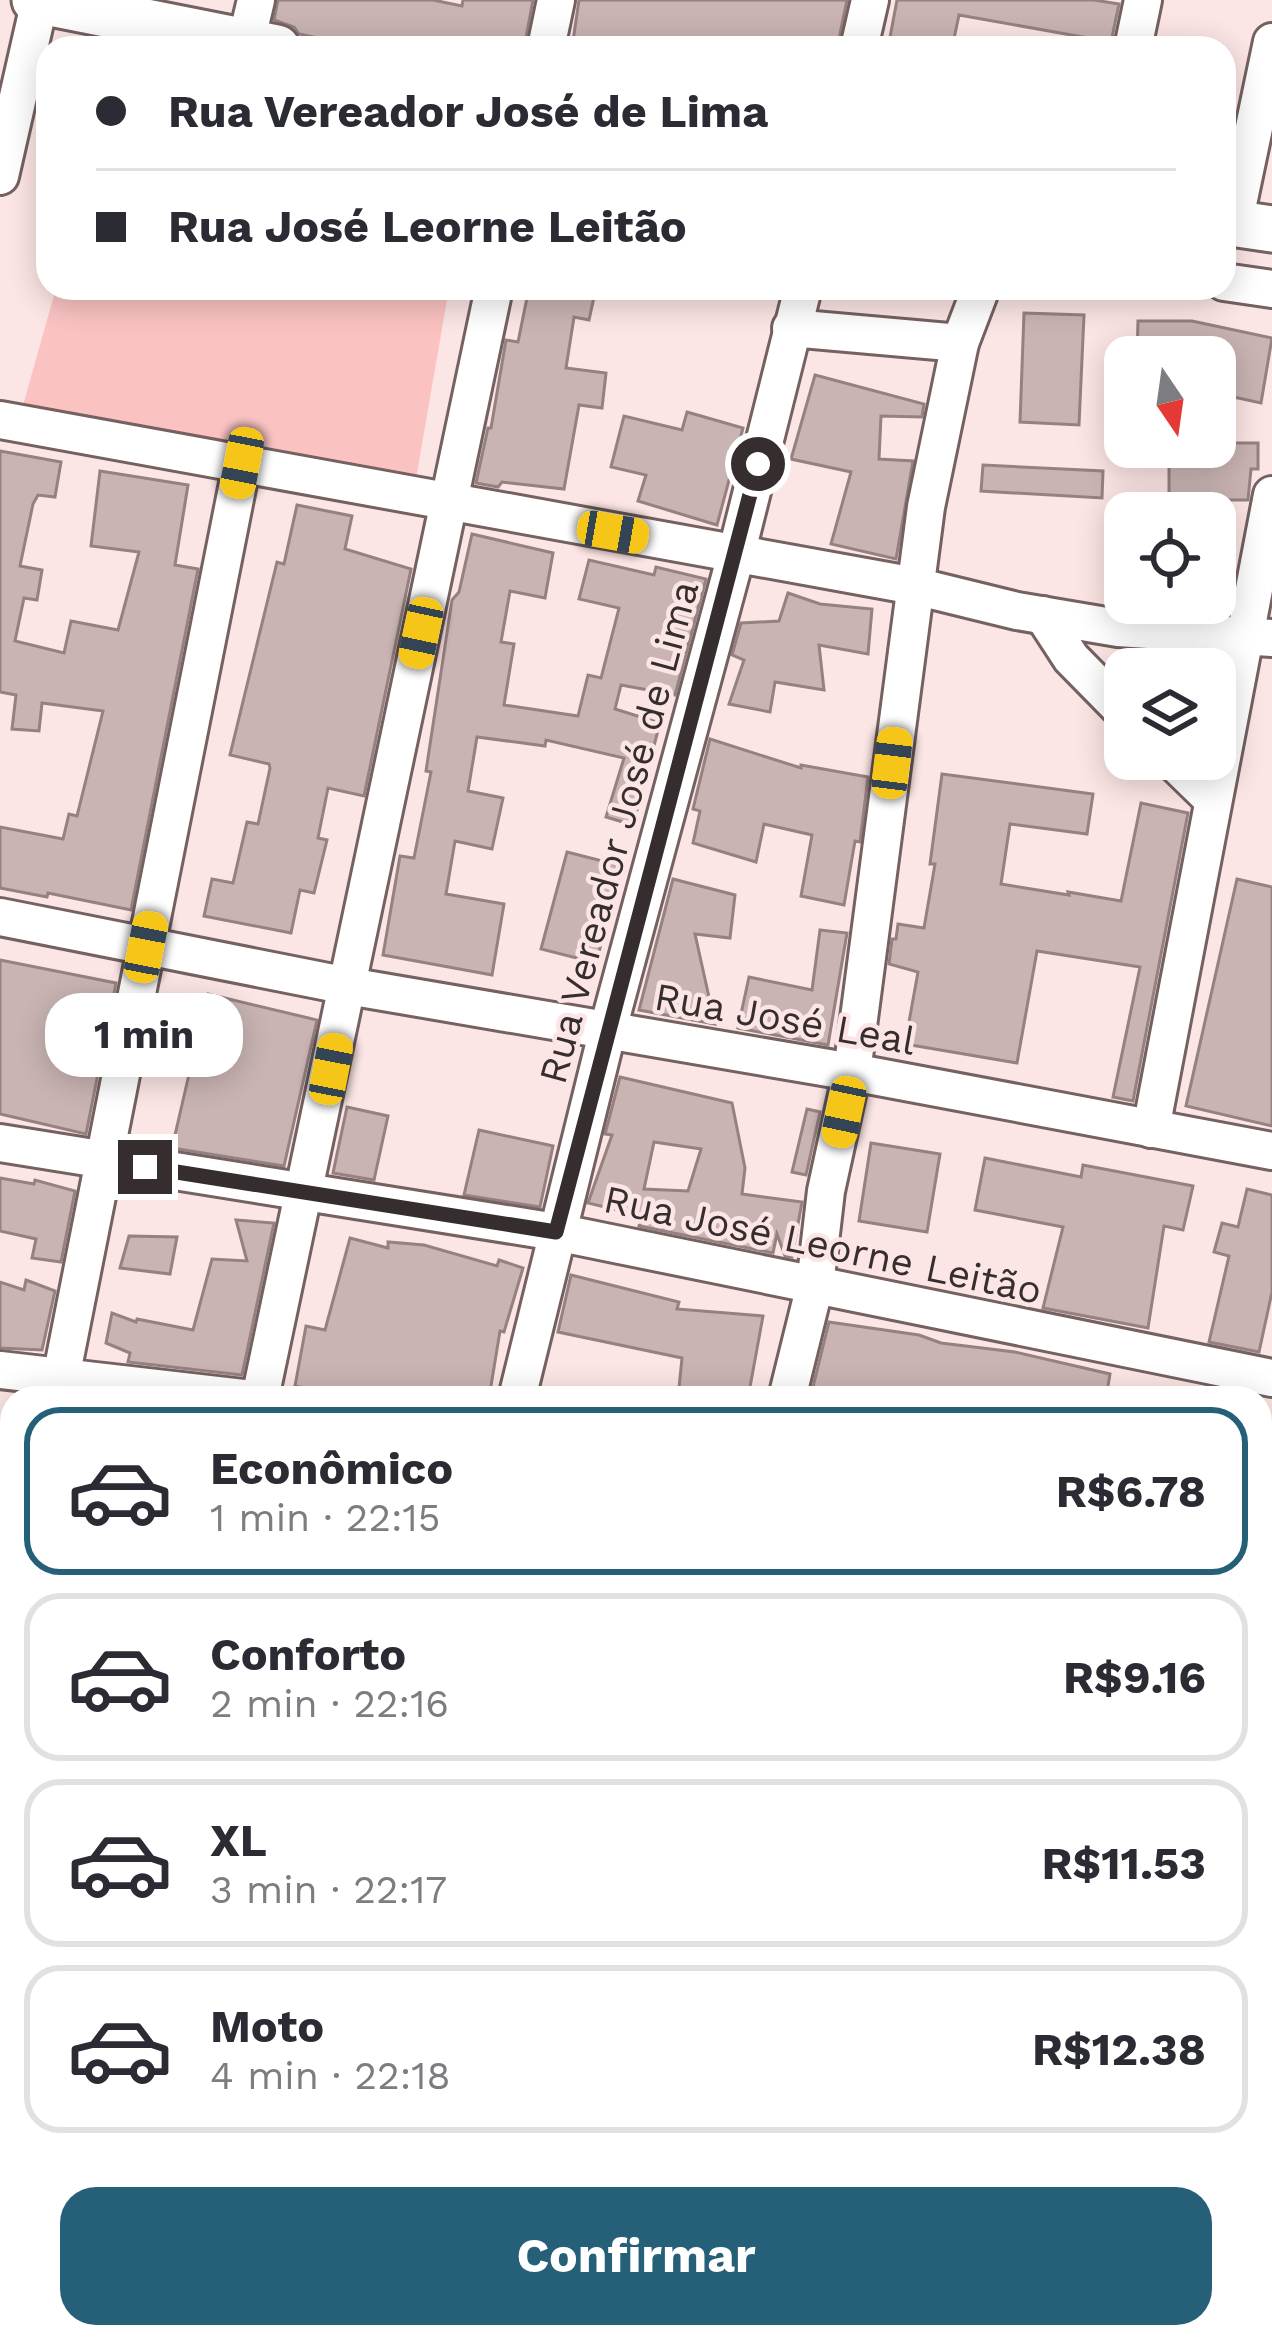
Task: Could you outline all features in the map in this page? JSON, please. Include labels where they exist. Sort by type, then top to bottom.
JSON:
[{"type":"main road","points":[[38,0],[260,30]]},
{"type":"street","points":[[0,176],[38,0]]},
{"type":"street","points":[[548,36],[556,0]]},
{"type":"street","points":[[862,36],[869,0]]},
{"type":"street","points":[[1136,36],[1143,0]]},
{"type":"street","points":[[1243,225],[1272,42]]},
{"type":"street","points":[[1236,284],[1272,289]]},
{"type":"street","points":[[263,1386],[491,300]]},
{"type":"street","name":"Rua Vereador José de Lima","points":[[520,1386],[608,1029],[799,300]]},
{"type":"street","points":[[790,1386],[815,1285],[826,1191],[852,1072],[926,507],[960,343],[976,300]]},
{"type":"street","points":[[791,328],[960,343]]},
{"type":"street","points":[[0,420],[915,586],[1042,615],[1118,628],[1258,636]]},
{"type":"street","points":[[59,1386],[242,463]]},
{"type":"street","points":[[1151,1129],[1213,800],[1258,636],[1272,495]]},
{"type":"street","points":[[1042,615],[1071,658],[1104,692]]},
{"type":"street","points":[[1193,780],[1213,800]]},
{"type":"street","name":"Rua José Leal","points":[[0,917],[348,986],[852,1072],[1272,1151]]},
{"type":"street","name":"Rua José Leorne Leitão","points":[[0,1143],[556,1232],[1259,1384]]},
{"type":"street","points":[[0,1370],[52,1386]]},
{"type":"shaded area","points":[[53,300],[447,300],[416,479],[20,416]]},
{"type":"building","points":[[278,0],[433,0],[462,6],[463,0],[533,0],[526,36],[308,36],[274,20]]},
{"type":"building","points":[[579,0],[847,0],[840,36],[574,36]]},
{"type":"building","points":[[897,0],[1119,4],[1112,36],[1077,36],[959,15],[955,36],[890,36]]},
{"type":"building","points":[[527,300],[593,300],[589,320],[574,317],[566,368],[606,373],[602,408],[579,405],[564,489],[476,483],[506,340],[518,342]]},
{"type":"building","points":[[1024,313],[1084,315],[1079,425],[1020,422]]},
{"type":"building","points":[[1138,321],[1192,321],[1272,338],[1261,403],[1236,398],[1236,336],[1138,336]]},
{"type":"building","points":[[815,375],[924,404],[922,417],[881,416],[879,459],[913,461],[896,559],[831,544],[851,472],[791,459]]},
{"type":"building","points":[[687,412],[743,428],[717,525],[638,501],[646,475],[611,467],[624,416],[682,430]]},
{"type":"building","points":[[1236,443],[1258,443],[1258,469],[1251,469],[1248,500],[1236,500],[1236,492],[1169,492],[1169,468],[1236,468]]},
{"type":"building","points":[[0,451],[61,462],[55,497],[38,495],[33,504],[20,566],[42,570],[37,600],[24,598],[15,641],[64,653],[71,621],[118,630],[139,552],[91,546],[100,471],[188,485],[175,565],[198,569],[131,910],[0,888],[0,827],[63,839],[69,814],[77,816],[103,711],[42,703],[39,731],[12,729],[16,695],[0,692]]},
{"type":"building","points":[[983,465],[1103,471],[1102,498],[981,491]]},
{"type":"building","points":[[297,505],[352,516],[345,549],[411,569],[364,796],[328,788],[318,838],[327,840],[314,893],[300,890],[291,933],[204,916],[212,879],[233,883],[247,822],[258,824],[269,764],[230,755],[277,562],[284,564]]},
{"type":"building","points":[[472,534],[553,553],[545,598],[510,591],[501,642],[514,644],[504,705],[578,716],[588,675],[601,678],[619,608],[579,599],[589,560],[654,575],[656,567],[706,579],[675,695],[621,685],[615,709],[660,723],[633,825],[606,817],[624,758],[546,740],[545,746],[477,737],[468,791],[503,798],[492,849],[455,841],[446,894],[504,904],[492,975],[383,955],[400,856],[414,858],[431,772],[426,771],[452,600],[459,592]]},
{"type":"building","points":[[788,593],[820,604],[872,609],[868,654],[819,645],[824,690],[775,682],[770,712],[729,704],[744,660],[732,655],[741,623],[779,621]]},
{"type":"building","points":[[710,739],[801,768],[868,777],[860,842],[855,841],[844,905],[801,896],[812,835],[764,824],[756,862],[693,843],[700,811],[693,809]]},
{"type":"building","points":[[942,774],[1093,794],[1087,834],[1010,824],[1001,884],[1069,895],[1121,901],[1141,803],[1188,813],[1133,1101],[1113,1097],[1140,967],[1037,951],[1017,1063],[905,1044],[918,972],[889,964],[892,939],[896,939],[898,924],[924,928]]},
{"type":"building","points":[[567,852],[622,866],[596,963],[541,949]]},
{"type":"building","points":[[673,879],[735,895],[730,938],[695,934],[715,1024],[639,1010]]},
{"type":"building","points":[[1237,879],[1272,887],[1272,1126],[1186,1106]]},
{"type":"building","points":[[820,930],[847,933],[828,1045],[738,1028],[749,977],[812,990]]},
{"type":"building","points":[[0,960],[116,983],[86,1134],[0,1114]]},
{"type":"building","points":[[208,994],[317,1020],[284,1166],[172,1148]]},
{"type":"building","points":[[620,1077],[732,1103],[745,1168],[742,1194],[802,1202],[792,1257],[785,1256],[777,1234],[773,1253],[639,1226],[642,1216],[588,1203],[612,1135],[605,1134]],"holes":[[[654,1142],[701,1149],[688,1191],[644,1189]]]},
{"type":"building","points":[[347,1107],[388,1116],[374,1180],[333,1173]]},
{"type":"building","points":[[807,1109],[820,1112],[806,1175],[792,1172]]},
{"type":"building","points":[[479,1130],[553,1146],[540,1207],[464,1195]]},
{"type":"building","points":[[871,1143],[940,1154],[927,1232],[859,1221]]},
{"type":"building","points":[[985,1158],[1081,1177],[1083,1165],[1193,1186],[1183,1230],[1164,1226],[1148,1328],[1043,1308],[1063,1227],[975,1210]]},
{"type":"building","points":[[0,1178],[34,1184],[35,1180],[75,1191],[61,1262],[32,1258],[36,1239],[0,1231]]},
{"type":"building","points":[[1247,1189],[1272,1195],[1272,1292],[1259,1352],[1209,1342],[1229,1256],[1214,1252],[1222,1223],[1238,1227]]},
{"type":"building","points":[[236,1220],[274,1223],[242,1375],[128,1362],[130,1353],[106,1343],[112,1313],[136,1322],[193,1330],[212,1259],[247,1261]]},
{"type":"building","points":[[129,1236],[177,1237],[170,1274],[120,1268]]},
{"type":"building","points":[[350,1238],[388,1248],[388,1242],[424,1245],[497,1266],[499,1260],[523,1268],[504,1332],[500,1331],[491,1386],[295,1386],[306,1326],[325,1330]]},
{"type":"building","points":[[571,1275],[679,1302],[677,1309],[763,1316],[750,1386],[679,1386],[682,1358],[558,1332]]},
{"type":"building","points":[[26,1280],[55,1291],[42,1350],[0,1348],[0,1282],[24,1290]]},
{"type":"building","points":[[829,1322],[1015,1352],[1110,1374],[1108,1386],[813,1386]]},
{"type":"route","points":[[145,1167],[556,1232],[758,464]]}]
